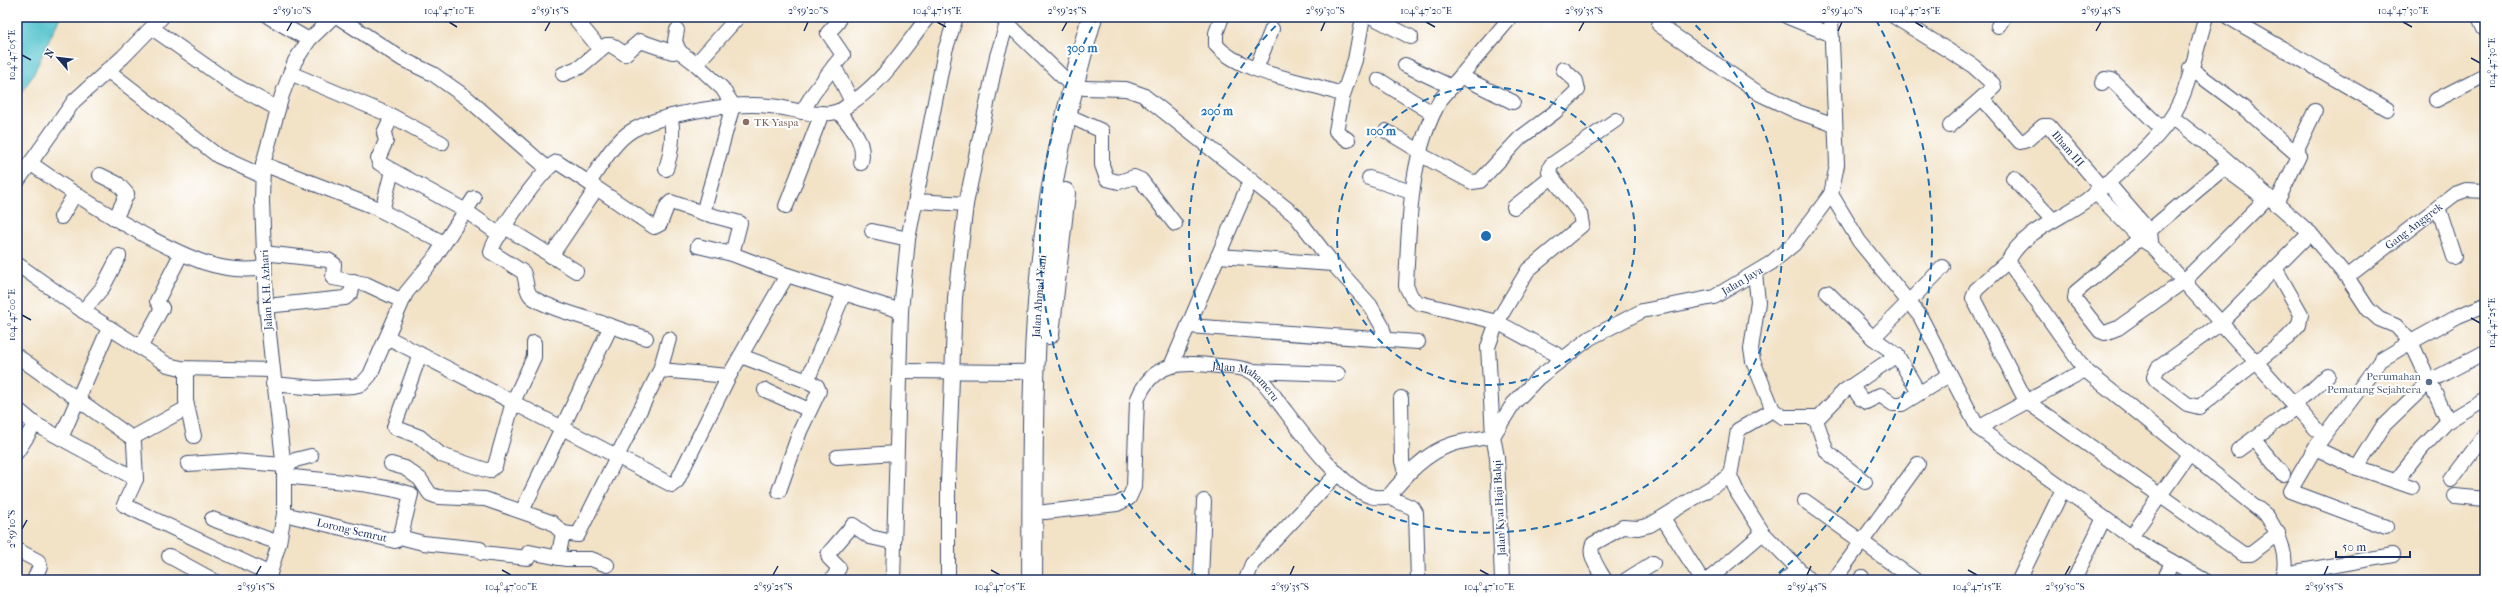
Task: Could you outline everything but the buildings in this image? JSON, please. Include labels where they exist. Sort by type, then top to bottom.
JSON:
[{"type":"highway","name":"Jalan Ahmad Yani","points":[[1032,580],[1034,372],[1039,288],[1046,230],[1092,17]]},
{"type":"highway","name":"Jalan Ahmad Yani","points":[[1045,580],[1049,329],[1064,198],[1078,120],[1078,87],[1103,17]]},
{"type":"street","points":[[17,182],[74,101],[162,17]]},
{"type":"street","points":[[269,17],[309,40]]},
{"type":"street","name":"Jalan K.H. Azhari","points":[[269,577],[279,543],[284,514],[283,466],[272,377],[266,306],[263,253],[263,170],[278,109],[295,61],[309,40],[333,17]]},
{"type":"street","points":[[338,17],[402,59],[433,74],[467,98],[547,168]]},
{"type":"street","points":[[574,17],[600,49]]},
{"type":"street","points":[[696,64],[738,17]]},
{"type":"street","points":[[551,256],[610,153],[633,130],[672,117],[733,105],[770,106],[802,112],[822,113],[838,111],[871,89],[889,70],[928,17]]},
{"type":"street","points":[[893,580],[892,542],[900,371],[901,310],[908,239],[945,51],[956,17]]},
{"type":"street","points":[[1222,17],[1216,32],[1216,45],[1222,52],[1256,69],[1343,94]]},
{"type":"street","points":[[1348,140],[1336,131],[1343,94],[1355,60],[1363,17]]},
{"type":"street","points":[[1372,17],[1411,37]]},
{"type":"street","points":[[1511,17],[1432,113],[1410,192],[1406,286],[1412,298],[1419,302],[1497,322],[1563,358]]},
{"type":"street","points":[[1788,17],[1830,34]]},
{"type":"street","name":"Jalan Jaya","points":[[1492,436],[1513,404],[1538,378],[1590,338],[1642,311],[1714,296],[1755,273],[1794,244],[1831,194],[1837,165],[1830,34],[1831,17]]},
{"type":"street","points":[[1895,17],[1972,66],[1987,77],[1994,88],[1950,126]]},
{"type":"street","points":[[2206,17],[2190,68],[2172,117],[2151,142],[2101,187],[2022,241],[2008,261],[1981,284],[1972,298],[2026,402],[2159,497],[2247,555],[2278,532]]},
{"type":"street","points":[[2228,17],[2388,109]]},
{"type":"street","points":[[2480,17],[2485,28]]},
{"type":"street","points":[[1005,19],[1078,87],[1126,89],[1143,95],[1296,216],[1333,264],[1370,305],[1382,326],[1385,338]]},
{"type":"street","points":[[948,580],[951,373],[955,298],[966,204],[1005,19]]},
{"type":"street","points":[[802,112],[813,94],[843,55],[828,33],[838,22]]},
{"type":"street","points":[[1659,25],[1760,94],[1798,112],[1835,125]]},
{"type":"street","points":[[152,28],[229,82],[278,109]]},
{"type":"street","points":[[1256,69],[1272,29]]},
{"type":"street","points":[[677,30],[675,40],[680,50],[722,88],[733,105],[704,213]]},
{"type":"street","points":[[563,74],[580,67],[600,49],[608,44],[627,53],[640,41],[672,52],[680,50]]},
{"type":"street","points":[[1405,65],[1452,87]]},
{"type":"street","points":[[834,66],[852,102]]},
{"type":"street","points":[[2190,68],[2296,151],[2299,156],[2298,161],[2276,204]]},
{"type":"street","points":[[1386,131],[1472,182],[1480,181],[1520,138],[1555,112],[1578,90],[1576,81],[1563,69]]},
{"type":"street","points":[[107,70],[218,156],[382,211],[444,243]]},
{"type":"street","points":[[290,73],[392,116],[442,143]]},
{"type":"street","points":[[2436,100],[2485,75]]},
{"type":"street","points":[[1462,77],[1513,102]]},
{"type":"street","points":[[2102,83],[2105,79],[2112,80],[2162,129]]},
{"type":"street","points":[[1379,80],[1432,113]]},
{"type":"street","name":"Ilham III","points":[[1983,99],[2020,142],[2027,140],[2043,126],[2049,126],[2101,187]]},
{"type":"street","points":[[838,111],[861,143],[863,151],[862,163]]},
{"type":"street","points":[[2296,151],[2315,111]]},
{"type":"street","points":[[786,206],[822,113]]},
{"type":"street","points":[[392,116],[384,133],[386,141],[378,161],[392,171],[551,256],[576,271]]},
{"type":"street","points":[[666,169],[672,152],[674,136],[672,117]]},
{"type":"street","points":[[2172,117],[2222,156],[2310,233],[2347,277],[2355,292],[2371,312],[2378,319],[2396,326],[2411,342],[2448,422]]},
{"type":"street","points":[[1078,120],[1102,131],[1102,165],[1107,179],[1119,182],[1134,177],[1141,180],[1175,224]]},
{"type":"street","points":[[1488,347],[1497,322],[1528,270],[1582,225],[1580,214],[1549,172],[1551,166],[1616,120]]},
{"type":"street","points":[[30,162],[75,194],[115,219],[181,254],[223,267],[247,270],[264,268]]},
{"type":"street","points":[[646,338],[577,316],[531,296],[523,272],[491,252],[502,231],[547,168],[557,162],[654,227],[660,224],[667,206],[671,202],[740,223],[732,254]]},
{"type":"street","points":[[2224,168],[2263,198],[2264,201],[2184,281],[2118,328],[2105,334],[2100,331],[2074,295],[2148,239],[2224,168]]},
{"type":"street","points":[[382,211],[392,171]]},
{"type":"street","points":[[100,174],[118,184],[127,194],[115,219]]},
{"type":"street","points":[[1514,207],[1552,177]]},
{"type":"street","points":[[1369,178],[1410,192]]},
{"type":"street","points":[[2013,178],[2053,220]]},
{"type":"street","points":[[1171,366],[1251,179]]},
{"type":"street","points":[[2101,187],[2316,429]]},
{"type":"street","name":"Gang Anggrek","points":[[2347,277],[2461,191],[2485,191]]},
{"type":"street","points":[[62,217],[75,194]]},
{"type":"street","points":[[1831,194],[1859,241],[1920,316],[1949,375],[1978,428],[2131,537],[2198,577]]},
{"type":"street","points":[[17,264],[83,311],[168,365],[186,369],[272,377],[316,388],[362,384],[370,375],[402,301],[412,283],[433,260],[474,198]]},
{"type":"street","points":[[916,201],[966,204]]},
{"type":"street","points":[[2438,207],[2454,257]]},
{"type":"street","points":[[872,231],[908,239]]},
{"type":"street","points":[[2275,268],[2301,312],[2301,318],[2287,338],[2199,407],[2187,404],[2157,381],[2154,377],[2158,368],[2220,322],[2310,233]]},
{"type":"street","points":[[698,246],[732,254],[787,275],[901,310]]},
{"type":"street","points":[[263,253],[328,260],[334,264],[334,278],[354,281],[375,287],[402,301]]},
{"type":"street","points":[[140,348],[162,308],[157,301],[181,254]]},
{"type":"street","points":[[83,311],[103,287],[119,256]]},
{"type":"street","points":[[1218,256],[1333,264]]},
{"type":"street","points":[[2008,261],[2085,370],[2267,516],[2278,532],[2283,546],[2286,578],[2393,555]]},
{"type":"street","points":[[1873,338],[1943,267]]},
{"type":"street","points":[[1755,273],[1758,302],[1751,348],[1753,361],[1773,410],[1783,417],[1812,416],[1817,419],[1827,452],[1833,459],[1865,482]]},
{"type":"street","points":[[387,337],[466,380],[513,402],[561,429],[668,484],[675,484],[729,376],[787,275]]},
{"type":"street","points":[[266,306],[345,298],[351,293],[354,281]]},
{"type":"street","points":[[1827,292],[1873,338],[1897,355],[1919,392]]},
{"type":"street","points":[[807,381],[844,293]]},
{"type":"street","points":[[2386,527],[2290,491],[2315,448],[2381,360],[2458,316],[2485,305]]},
{"type":"street","points":[[1478,317],[1488,347]]},
{"type":"street","points":[[524,507],[610,326]]},
{"type":"street","points":[[1188,326],[1385,338],[1418,342]]},
{"type":"street","points":[[61,438],[109,328]]},
{"type":"street","points":[[390,464],[400,466],[411,472],[420,480],[430,494],[438,497],[477,497],[552,522],[563,533],[578,535],[660,370],[669,339]]},
{"type":"street","points":[[420,354],[394,427],[420,437],[441,455],[487,471],[491,470],[495,466],[513,402],[534,357],[534,343]]},
{"type":"street","name":"Jalan Kyai Haji Balqi","points":[[1488,347],[1492,436],[1497,457],[1502,580]]},
{"type":"street","points":[[2358,468],[2383,426],[2430,381],[2485,352]]},
{"type":"street","points":[[1817,419],[1835,399],[1897,355]]},
{"type":"street","points":[[17,356],[132,438],[186,404]]},
{"type":"street","points":[[741,356],[807,381],[819,389],[809,410],[778,491]]},
{"type":"street","name":"Jalan Mahameru","points":[[1045,512],[1117,504],[1129,498],[1134,486],[1137,401],[1141,390],[1152,375],[1171,366],[1192,363],[1251,371],[1265,384],[1310,442],[1338,473],[1360,492],[1371,496],[1388,497],[1413,508],[1416,513],[1418,580]]},
{"type":"street","points":[[186,369],[186,404],[194,436]]},
{"type":"street","points":[[660,370],[729,376]]},
{"type":"street","points":[[1978,428],[2085,370]]},
{"type":"street","points":[[900,371],[951,373],[1034,372]]},
{"type":"street","points":[[1251,371],[1338,374]]},
{"type":"street","points":[[1852,386],[1861,399],[1866,402],[1880,394],[1893,404],[1902,404],[1919,392],[1949,375]]},
{"type":"street","points":[[2238,450],[2295,405],[2328,375]]},
{"type":"street","points":[[766,390],[809,410]]},
{"type":"street","points":[[1401,398],[1402,461],[1406,476]]},
{"type":"street","points":[[2396,481],[2422,448],[2448,422],[2483,400]]},
{"type":"street","points":[[17,409],[36,424],[136,479]]},
{"type":"street","points":[[1773,410],[1738,430],[1730,476],[1747,511],[1763,533],[1809,580]]},
{"type":"street","points":[[17,452],[36,424]]},
{"type":"street","points":[[2451,480],[2485,435]]},
{"type":"street","points":[[1388,497],[1406,476],[1433,453],[1451,444],[1492,436]]},
{"type":"street","points":[[2253,439],[2283,474]]},
{"type":"street","points":[[134,443],[136,479],[124,505],[269,577]]},
{"type":"street","points":[[2315,448],[2358,468],[2412,487]]},
{"type":"street","points":[[837,457],[896,453]]},
{"type":"street","points":[[2131,537],[2189,454]]},
{"type":"street","points":[[188,464],[232,460],[283,466],[295,460],[311,456]]},
{"type":"street","points":[[1834,580],[1918,464]]},
{"type":"street","name":"Lorong Semrut","points":[[283,466],[354,483],[390,488],[411,494],[400,537],[395,540],[284,514]]},
{"type":"street","points":[[1246,580],[1252,564],[1338,473]]},
{"type":"street","points":[[1605,580],[1596,565],[1591,551],[1593,544],[1619,528],[1645,528],[1730,476]]},
{"type":"street","points":[[2019,580],[2063,489]]},
{"type":"street","points":[[2456,496],[2485,500]]},
{"type":"street","points":[[1201,580],[1204,501]]},
{"type":"street","points":[[1805,501],[1914,580]]},
{"type":"street","points":[[1663,518],[1702,580]]},
{"type":"street","points":[[2074,580],[2104,518]]},
{"type":"street","points":[[212,520],[279,543]]},
{"type":"street","points":[[832,580],[839,568],[829,558],[828,554],[853,525],[870,537],[892,542]]},
{"type":"street","points":[[558,558],[563,533]]},
{"type":"street","points":[[1708,580],[1763,533]]},
{"type":"street","points":[[400,537],[424,543],[480,549],[482,553],[528,558],[529,552],[558,558],[591,559],[607,565]]},
{"type":"street","points":[[17,550],[38,561],[40,566],[34,580]]},
{"type":"street","points":[[169,556],[213,580]]},
{"type":"street","points":[[2164,580],[2172,562]]},
{"type":"street","points":[[1626,580],[1653,563]]},
{"type":"street","points":[[1785,580],[1798,569]]},
{"type":"water","points":[[17,17],[60,17],[33,75],[17,100]]},
{"type":"place","name":"TK Yaspa","points":[[746,122]]},
{"type":"place","name":"Perumahan Pematang Sejahtera","points":[[2429,382]]}]
